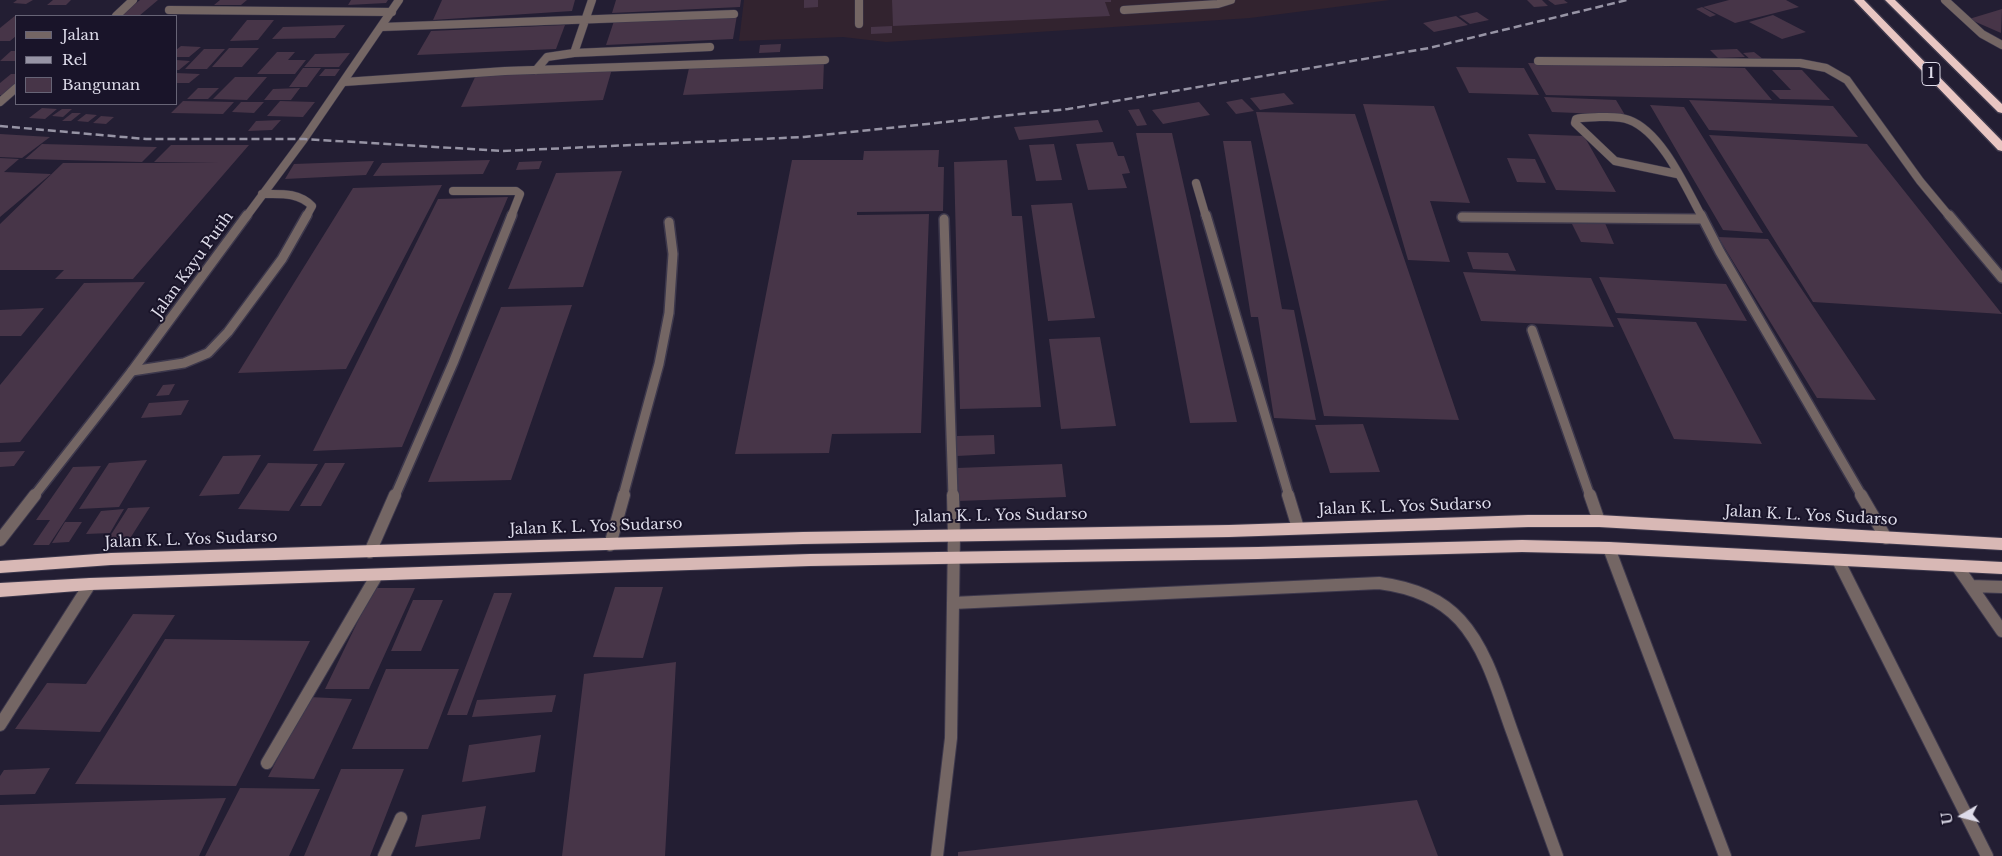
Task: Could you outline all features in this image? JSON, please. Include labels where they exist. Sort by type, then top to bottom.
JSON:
[{"type":"highway","name":"1","points":[[1859,0],[2002,148]]},
{"type":"highway","name":"1","points":[[1890,0],[2002,110]]},
{"type":"highway","name":"Jalan K. L. Yos Sudarso","points":[[0,567],[111,559],[803,538],[1298,528],[1528,521],[1598,521],[2002,544]]},
{"type":"highway","points":[[0,590],[90,584],[810,560],[1503,547],[1608,548],[2002,568]]},
{"type":"street","points":[[117,15],[133,0]]},
{"type":"street","name":"Jalan Kayu Putih","points":[[0,540],[132,371],[344,82],[399,0]]},
{"type":"street","points":[[574,53],[592,0]]},
{"type":"street","points":[[859,0],[859,24]]},
{"type":"street","points":[[1124,10],[1218,4],[1231,0]]},
{"type":"street","points":[[1945,0],[1982,34],[2002,45]]},
{"type":"street","points":[[169,10],[392,12]]},
{"type":"street","points":[[382,27],[734,14]]},
{"type":"street","points":[[536,70],[541,60],[548,55],[710,48]]},
{"type":"street","points":[[344,82],[536,70],[825,60]]},
{"type":"street","points":[[1538,61],[1800,63],[1826,68],[1846,80],[1920,180],[2002,278]]},
{"type":"street","points":[[0,102],[15,89]]},
{"type":"street","points":[[1677,174],[1615,161],[1575,123],[1576,119],[1623,118],[1637,124],[1656,140],[1677,174],[1703,218],[1720,252],[1886,538]]},
{"type":"street","points":[[1196,183],[1298,528]]},
{"type":"street","points":[[370,552],[453,363],[520,194],[516,191],[453,191]]},
{"type":"street","points":[[132,371],[184,363],[208,352],[228,332],[271,274],[282,259],[312,206],[305,198],[292,194],[262,194]]},
{"type":"street","points":[[1462,217],[1703,218]]},
{"type":"street","points":[[937,856],[951,738],[954,558],[944,219]]},
{"type":"street","points":[[610,545],[670,313],[673,254],[669,222]]},
{"type":"street","points":[[1532,330],[1598,521]]},
{"type":"street","points":[[1608,548],[1725,856]]},
{"type":"street","points":[[1838,560],[1987,856]]},
{"type":"street","points":[[1958,566],[2002,631]]},
{"type":"street","points":[[268,763],[377,575]]},
{"type":"street","points":[[953,603],[1379,583],[1414,588],[1438,602],[1460,621],[1472,639],[1496,686],[1557,856]]},
{"type":"street","points":[[0,725],[90,584]]},
{"type":"street","points":[[1971,586],[2002,587]]},
{"type":"street","points":[[384,856],[400,818]]},
{"type":"shaded area","points":[[744,0],[1390,0],[1250,18],[886,42],[843,37],[739,41]]},
{"type":"building","points":[[17,0],[33,0],[26,4],[13,3]]},
{"type":"building","points":[[53,0],[71,0],[66,5],[47,5]]},
{"type":"building","points":[[140,0],[158,0],[140,15],[121,15]]},
{"type":"building","points":[[220,0],[247,0],[241,5],[214,5]]},
{"type":"building","points":[[351,0],[388,0],[386,3],[348,5]]},
{"type":"building","points":[[442,0],[575,0],[572,11],[433,20]]},
{"type":"building","points":[[616,0],[741,0],[740,7],[612,13]]},
{"type":"building","points":[[804,0],[818,0],[818,7],[804,8]]},
{"type":"building","points":[[892,0],[1111,0],[1111,2],[1105,2],[1110,16],[893,26]]},
{"type":"building","points":[[1527,0],[1542,0],[1548,6],[1534,7]]},
{"type":"building","points":[[1548,0],[1564,0],[1568,3],[1555,5]]},
{"type":"building","points":[[1729,0],[1786,0],[1799,7],[1735,23],[1703,7]]},
{"type":"building","points":[[1702,7],[1716,15],[1710,17],[1696,9]]},
{"type":"building","points":[[2002,9],[2001,33],[1969,19]]},
{"type":"building","points":[[1477,12],[1489,20],[1470,24],[1459,16]]},
{"type":"building","points":[[737,15],[733,39],[606,45],[614,21]]},
{"type":"building","points":[[1773,15],[1806,32],[1782,39],[1749,22]]},
{"type":"building","points":[[15,16],[15,37],[10,41],[0,41],[0,28]]},
{"type":"building","points":[[1456,16],[1468,25],[1434,32],[1423,23]]},
{"type":"building","points":[[247,20],[274,20],[258,40],[230,41]]},
{"type":"building","points":[[345,25],[335,38],[272,39],[283,27]]},
{"type":"building","points":[[565,25],[556,49],[417,55],[431,31]]},
{"type":"building","points":[[892,26],[892,33],[871,34],[871,27]]},
{"type":"building","points":[[781,44],[780,52],[759,53],[760,45]]},
{"type":"building","points":[[181,46],[201,47],[189,57],[178,57],[178,48]]},
{"type":"building","points":[[229,48],[259,48],[242,67],[212,67]]},
{"type":"building","points":[[204,49],[225,49],[207,69],[185,69]]},
{"type":"building","points":[[1737,49],[1745,57],[1718,58],[1710,50]]},
{"type":"building","points":[[11,51],[15,51],[15,61],[0,61]]},
{"type":"building","points":[[277,52],[295,52],[288,60],[306,60],[295,74],[257,74]]},
{"type":"building","points":[[1754,52],[1763,59],[1751,60],[1743,53]]},
{"type":"building","points":[[350,53],[339,67],[304,67],[315,54]]},
{"type":"building","points":[[178,60],[190,61],[179,70]]},
{"type":"building","points":[[824,61],[823,89],[683,95],[689,68]]},
{"type":"building","points":[[1528,63],[1745,68],[1772,100],[1546,95]]},
{"type":"building","points":[[1456,67],[1524,68],[1539,95],[1469,93]]},
{"type":"building","points":[[303,68],[321,68],[307,87],[289,87]]},
{"type":"building","points":[[325,69],[340,69],[335,76],[319,76]]},
{"type":"building","points":[[612,69],[603,100],[461,107],[476,75]]},
{"type":"building","points":[[1772,70],[1802,70],[1830,100],[1780,99],[1771,90],[1791,90]]},
{"type":"building","points":[[178,73],[200,74],[189,83],[178,83]]},
{"type":"building","points":[[11,74],[15,74],[15,86],[4,95],[0,95],[0,83]]},
{"type":"building","points":[[235,77],[267,77],[247,100],[213,99]]},
{"type":"building","points":[[198,88],[219,88],[208,99],[187,99]]},
{"type":"building","points":[[300,88],[291,100],[264,100],[273,89]]},
{"type":"building","points":[[1284,93],[1294,104],[1260,110],[1250,98]]},
{"type":"building","points":[[1544,97],[1616,100],[1625,115],[1552,112]]},
{"type":"building","points":[[1242,99],[1254,111],[1236,114],[1226,102]]},
{"type":"building","points":[[1689,100],[1833,106],[1858,137],[1709,130]]},
{"type":"building","points":[[183,101],[234,102],[223,114],[171,113]]},
{"type":"building","points":[[280,101],[315,102],[303,117],[267,116]]},
{"type":"building","points":[[241,102],[264,102],[254,113],[232,112]]},
{"type":"building","points":[[1199,102],[1210,115],[1163,124],[1152,110]]},
{"type":"building","points":[[1363,104],[1434,106],[1470,203],[1430,201],[1450,262],[1408,260]]},
{"type":"building","points":[[1650,105],[1684,107],[1763,233],[1723,230]]},
{"type":"building","points":[[42,108],[57,109],[45,119],[29,118]]},
{"type":"building","points":[[62,109],[72,109],[63,117],[52,116]]},
{"type":"building","points":[[1139,109],[1147,125],[1137,126],[1128,110]]},
{"type":"building","points":[[1256,112],[1355,114],[1459,420],[1324,416]]},
{"type":"building","points":[[72,113],[81,113],[71,121],[62,121]]},
{"type":"building","points":[[86,114],[97,115],[88,122],[77,121]]},
{"type":"building","points":[[101,116],[114,117],[106,124],[93,123]]},
{"type":"building","points":[[281,120],[272,130],[248,131],[256,121]]},
{"type":"building","points":[[1098,120],[1103,132],[1019,140],[1014,127]]},
{"type":"building","points":[[1136,133],[1172,133],[1237,422],[1190,423]]},
{"type":"building","points":[[0,134],[50,137],[22,158],[0,157]]},
{"type":"building","points":[[1528,134],[1584,136],[1616,192],[1556,190]]},
{"type":"building","points":[[1709,135],[1867,144],[2002,314],[1813,302]]},
{"type":"building","points":[[1223,141],[1251,141],[1282,309],[1294,310],[1316,420],[1274,418],[1258,317],[1251,317]]},
{"type":"building","points":[[1113,142],[1118,156],[1124,156],[1130,173],[1122,174],[1127,188],[1088,190],[1076,144]]},
{"type":"building","points":[[42,144],[157,147],[142,162],[25,159]]},
{"type":"building","points":[[1054,144],[1062,180],[1036,181],[1029,145]]},
{"type":"building","points":[[171,145],[249,145],[133,279],[55,279],[64,270],[0,270],[0,224],[63,163],[218,163],[154,162]]},
{"type":"building","points":[[939,150],[938,167],[944,167],[943,211],[857,212],[857,215],[929,214],[921,433],[832,434],[829,453],[735,454],[792,160],[863,160],[864,151]]},
{"type":"building","points":[[0,158],[19,159],[4,172],[51,174],[0,217]]},
{"type":"building","points":[[1507,158],[1535,159],[1546,183],[1517,182]]},
{"type":"building","points":[[490,160],[483,174],[373,176],[382,163]]},
{"type":"building","points":[[1007,160],[1012,216],[1022,216],[1041,407],[960,409],[954,162]]},
{"type":"building","points":[[374,161],[366,175],[285,179],[294,164]]},
{"type":"building","points":[[542,161],[539,169],[516,170],[519,162]]},
{"type":"building","points":[[622,171],[583,287],[508,289],[556,173]]},
{"type":"building","points":[[442,185],[346,369],[238,373],[353,188]]},
{"type":"building","points":[[508,197],[402,447],[313,451],[438,199]]},
{"type":"building","points":[[1072,203],[1095,318],[1048,321],[1031,205]]},
{"type":"building","points":[[1571,222],[1605,223],[1614,244],[1581,242]]},
{"type":"building","points":[[1718,237],[1768,239],[1876,400],[1817,398]]},
{"type":"building","points":[[1467,252],[1508,253],[1516,271],[1473,269]]},
{"type":"building","points":[[1463,272],[1591,278],[1614,327],[1481,321]]},
{"type":"building","points":[[1599,277],[1726,284],[1747,321],[1616,313]]},
{"type":"building","points":[[145,282],[20,442],[0,443],[0,385],[84,283]]},
{"type":"building","points":[[572,305],[511,480],[428,482],[501,307]]},
{"type":"building","points":[[44,308],[21,336],[0,336],[0,310]]},
{"type":"building","points":[[1617,318],[1696,322],[1762,444],[1674,439]]},
{"type":"building","points":[[1100,337],[1116,426],[1061,429],[1049,339]]},
{"type":"building","points":[[175,384],[169,395],[156,396],[163,385]]},
{"type":"building","points":[[189,400],[181,415],[141,418],[149,403]]},
{"type":"building","points":[[1363,424],[1380,472],[1330,473],[1315,425]]},
{"type":"building","points":[[994,435],[995,454],[957,456],[957,436]]},
{"type":"building","points":[[25,451],[14,466],[0,467],[0,452]]},
{"type":"building","points":[[261,455],[239,494],[199,496],[223,456]]},
{"type":"building","points":[[147,460],[119,507],[79,509],[109,463]]},
{"type":"building","points":[[268,463],[318,464],[289,511],[238,509]]},
{"type":"building","points":[[325,463],[345,463],[321,506],[300,506]]},
{"type":"building","points":[[1062,464],[1066,497],[958,501],[957,468]]},
{"type":"building","points":[[101,466],[49,545],[33,545],[50,520],[36,520],[73,467]]},
{"type":"building","points":[[150,507],[129,540],[107,541],[128,508]]},
{"type":"building","points":[[124,509],[110,533],[86,534],[101,511]]},
{"type":"building","points":[[65,522],[82,522],[69,542],[52,543]]},
{"type":"building","points":[[615,587],[663,587],[643,658],[593,657]]},
{"type":"building","points":[[374,588],[415,588],[369,689],[325,689]]},
{"type":"building","points":[[494,593],[512,593],[467,715],[447,715]]},
{"type":"building","points":[[413,600],[443,600],[421,651],[391,651]]},
{"type":"building","points":[[133,614],[175,615],[100,732],[15,729],[47,683],[86,684]]},
{"type":"building","points":[[165,639],[310,641],[236,786],[75,784]]},
{"type":"building","points":[[676,662],[665,856],[562,856],[584,674]]},
{"type":"building","points":[[386,669],[459,669],[428,749],[352,749]]},
{"type":"building","points":[[556,695],[552,712],[472,717],[477,700]]},
{"type":"building","points":[[309,697],[352,699],[314,779],[268,777]]},
{"type":"building","points":[[541,735],[535,772],[462,782],[469,745]]},
{"type":"building","points":[[50,768],[35,794],[0,795],[0,776],[4,770]]},
{"type":"building","points":[[341,769],[404,769],[370,856],[304,856]]},
{"type":"building","points":[[240,788],[320,789],[289,856],[205,856]]},
{"type":"building","points":[[226,798],[199,856],[0,856],[0,805]]},
{"type":"building","points":[[1417,800],[1438,856],[958,856],[958,852]]},
{"type":"building","points":[[486,806],[480,839],[415,847],[422,815]]},
{"type":"railway","points":[[0,126],[146,139],[304,139],[503,151],[804,137],[1068,109],[1429,48],[1627,0]]}]
